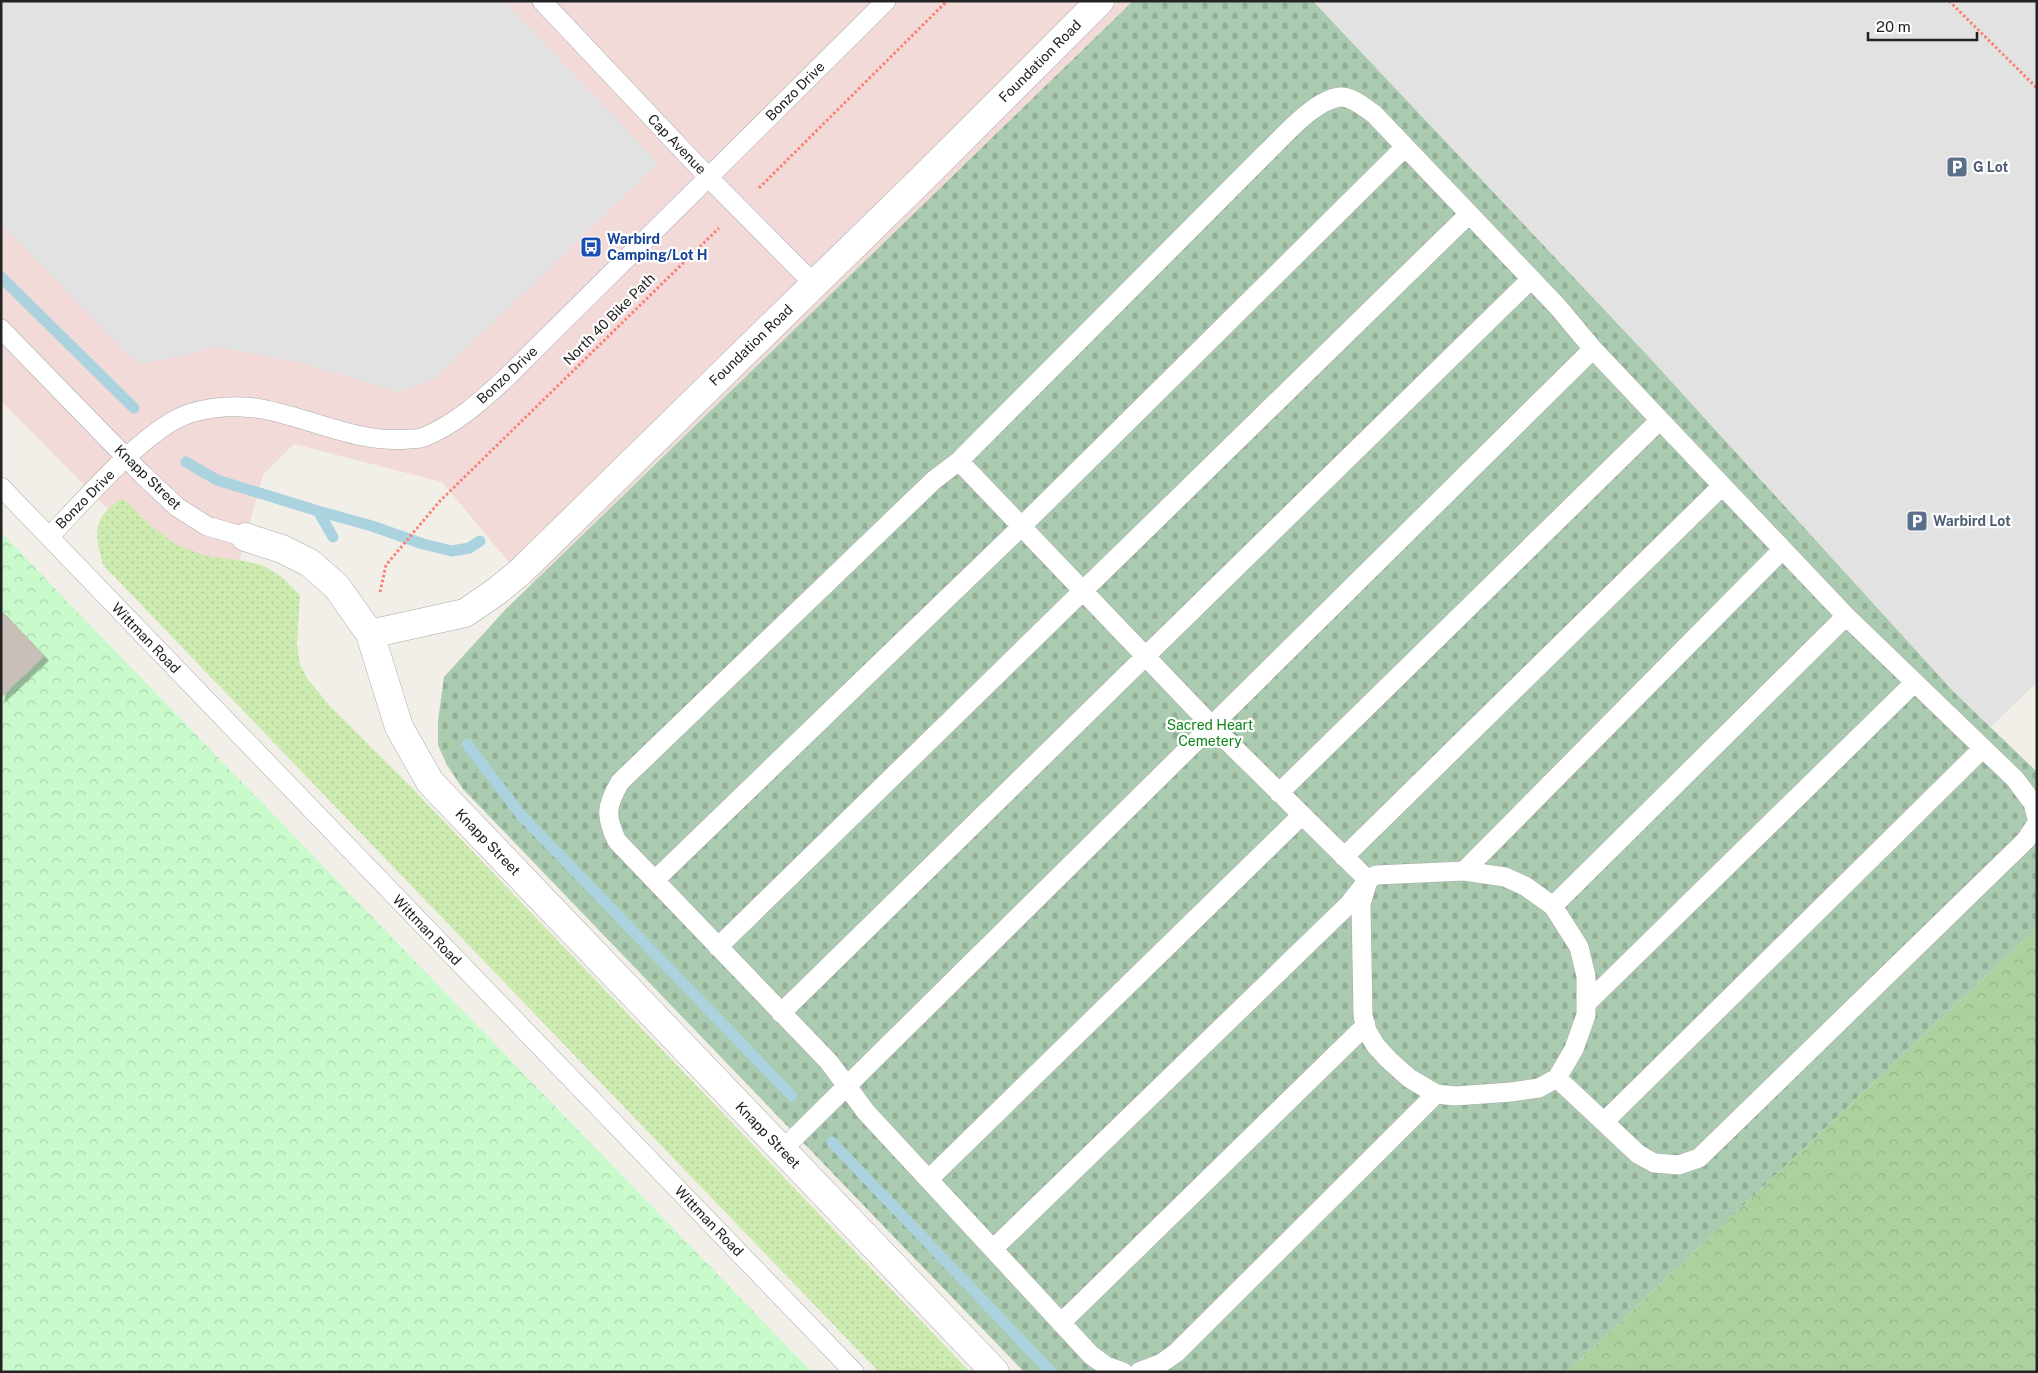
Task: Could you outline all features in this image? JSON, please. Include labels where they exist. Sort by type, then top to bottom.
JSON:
[{"type":"street","name":"Foundation Road","points":[[370,634],[464,613],[497,592],[526,566],[814,284],[1100,1]]},
{"type":"street","name":"Knapp Street","points":[[246,537],[282,549],[310,563],[336,587],[370,634],[399,727],[430,782],[995,1372]]},
{"type":"lane","name":"Cap Avenue","points":[[542,1],[708,177],[814,284]]},
{"type":"lane","name":"Bonzo Drive","points":[[49,536],[127,458],[157,431],[189,413],[224,406],[261,409],[353,434],[390,441],[422,438],[464,416],[506,378],[886,1]]},
{"type":"lane","points":[[1123,1372],[1106,1366],[1091,1354],[866,1112],[829,1062],[617,841],[610,827],[608,811],[611,798],[620,782],[934,480],[958,461],[1266,153],[1325,101],[1342,97],[1359,103],[1374,114],[1558,307],[1593,349],[1782,550],[1914,683],[2015,779],[2033,803],[2037,821],[2026,840],[1699,1158],[1679,1165],[1654,1164],[1638,1154],[1557,1078]]},
{"type":"lane","points":[[655,880],[1022,526],[1405,147]]},
{"type":"lane","points":[[718,947],[1469,214]]},
{"type":"lane","points":[[782,1013],[1531,279]]},
{"type":"lane","name":"Knapp Street","points":[[1,329],[177,507],[207,526],[246,537]]},
{"type":"lane","points":[[782,1150],[1593,349]]},
{"type":"lane","points":[[1279,793],[1660,420]]},
{"type":"lane","points":[[958,461],[1212,726],[1368,880]]},
{"type":"lane","points":[[1344,857],[1722,486]]},
{"type":"lane","name":"Wittman Road","points":[[1,487],[854,1372]]},
{"type":"lane","points":[[1464,871],[1782,550]]},
{"type":"lane","points":[[1553,906],[1846,616]]},
{"type":"lane","points":[[1586,1004],[1914,683]]},
{"type":"lane","points":[[1604,1122],[1983,748]]},
{"type":"lane","points":[[929,1180],[1302,815]]},
{"type":"lane","points":[[994,1250],[1349,904],[1368,880],[1376,875],[1464,871],[1505,877],[1525,886],[1553,906],[1579,946],[1586,976],[1586,1015],[1574,1049],[1557,1078],[1539,1088],[1511,1092],[1455,1096],[1436,1094],[1409,1078],[1389,1060],[1376,1046],[1363,1016],[1361,904],[1368,880]]},
{"type":"lane","points":[[1061,1322],[1366,1025]]},
{"type":"lane","points":[[1138,1372],[1160,1364],[1176,1353],[1436,1094]]},
{"type":"path","name":"North 40 Bike Path","points":[[398,551],[440,501],[948,1]]},
{"type":"path","points":[[1949,1],[2037,88]]},
{"type":"shaded area","points":[[1,1],[1133,1],[531,584],[506,559],[442,482],[294,444],[263,475],[222,622],[1,401]]},
{"type":"shaded area","points":[[1,1],[504,1],[658,163],[436,378],[400,392],[306,364],[218,347],[139,365],[1,224]]},
{"type":"shaded area","name":"Warbird Lot","points":[[1313,1],[2037,1],[2037,682],[1991,727],[1954,692],[1651,359]]},
{"type":"green space","name":"Sacred Heart Cemetery","points":[[1133,1],[1313,1],[1651,359],[1954,692],[2037,772],[2037,928],[1567,1372],[1024,1372],[463,789],[447,765],[438,745],[438,721],[444,677],[505,610]]},
{"type":"green space","points":[[121,499],[128,503],[149,524],[177,545],[210,557],[262,565],[282,577],[300,595],[297,644],[300,664],[307,678],[329,705],[414,790],[970,1372],[879,1372],[103,565],[97,536],[100,520],[111,506]]},
{"type":"green space","points":[[1,532],[64,598],[812,1372],[1,1372]]},
{"type":"green space","points":[[2037,928],[2037,1372],[1567,1372]]},
{"type":"building","points":[[1,611],[44,656],[1,697]]},
{"type":"waterway","points":[[1,277],[134,408]]},
{"type":"waterway","points":[[186,462],[217,480],[318,511],[333,537]]},
{"type":"waterway","points":[[318,511],[372,526],[423,544],[452,551],[469,548],[480,541]]},
{"type":"waterway","points":[[467,744],[521,815],[792,1096]]},
{"type":"waterway","points":[[832,1142],[1051,1372]]},
{"type":"place","name":"G Lot","points":[[1957,167]]},
{"type":"place","name":"Warbird Camping/Lot H","points":[[591,247]]},
{"type":"place","name":"Warbird Lot","points":[[1917,521]]}]
